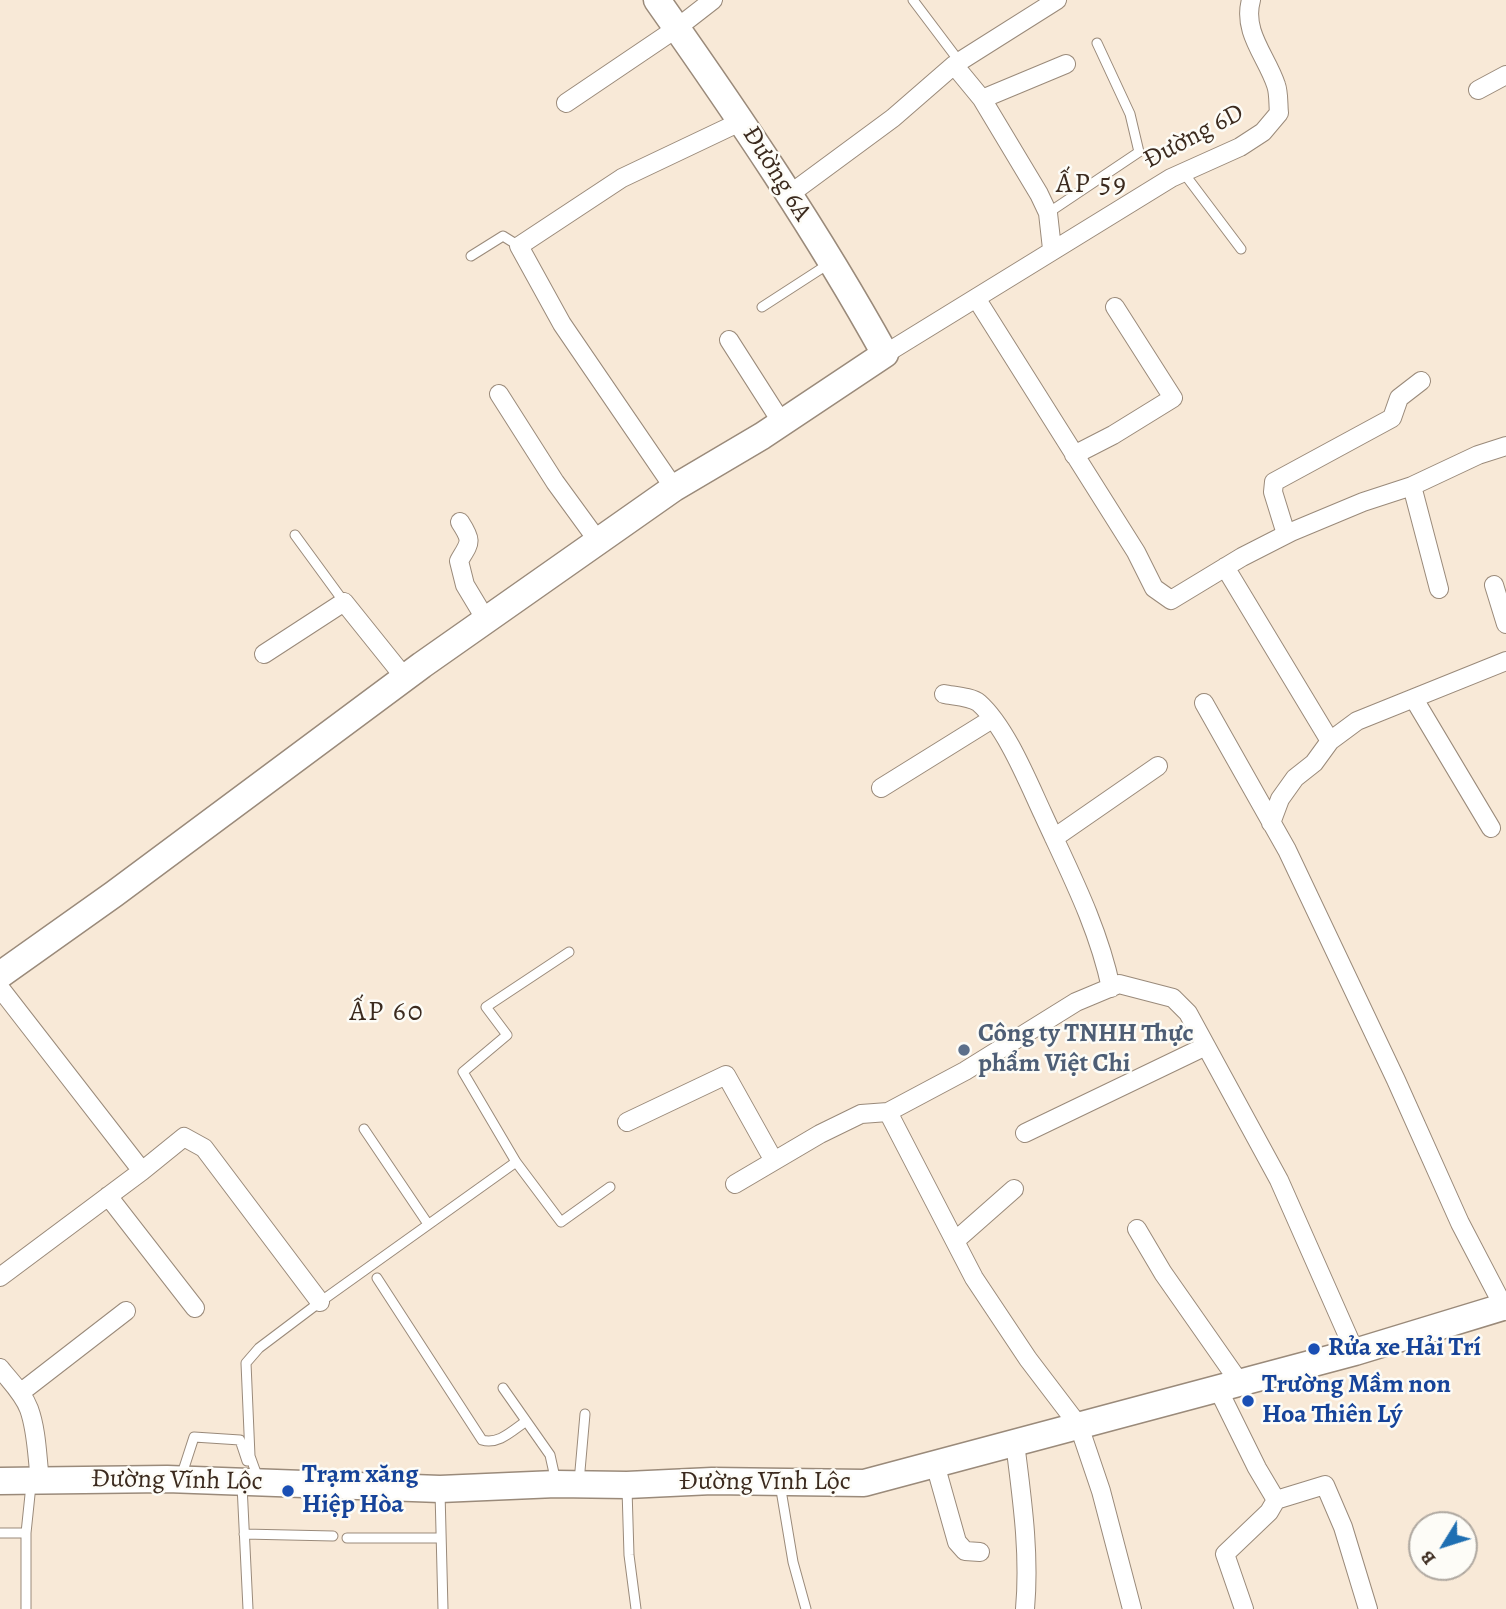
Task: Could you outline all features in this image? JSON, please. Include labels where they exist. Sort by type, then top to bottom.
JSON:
[{"type":"street","name":"Đường 6A","points":[[657,0],[790,194],[885,354]]},
{"type":"street","points":[[566,103],[677,28],[713,0]]},
{"type":"street","points":[[790,194],[893,118],[957,63],[1057,0]]},
{"type":"street","name":"Đường 6D","points":[[885,354],[1052,249],[1183,172],[1240,147],[1263,132],[1279,113],[1276,85],[1260,55],[1250,23],[1251,0]]},
{"type":"street","points":[[957,63],[982,99],[1048,213],[1052,249]]},
{"type":"street","points":[[982,99],[1066,64]]},
{"type":"street","points":[[1478,90],[1506,75]]},
{"type":"street","points":[[674,488],[562,324],[519,246],[622,178],[742,121]]},
{"type":"street","points":[[976,298],[1136,552],[1154,588],[1171,600],[1286,534],[1363,502],[1412,486],[1478,455],[1506,446]]},
{"type":"street","points":[[1074,455],[1113,435],[1173,398],[1115,307]]},
{"type":"street","points":[[729,340],[782,423]]},
{"type":"street","points":[[0,975],[405,678],[598,541],[674,488],[782,423],[885,354]]},
{"type":"street","points":[[1286,534],[1273,492],[1274,482],[1392,418],[1399,398],[1421,381]]},
{"type":"street","points":[[499,394],[555,482],[598,541]]},
{"type":"street","points":[[1412,486],[1439,589]]},
{"type":"street","points":[[460,522],[470,542],[469,548],[459,561],[465,585],[486,620]]},
{"type":"street","points":[[1225,567],[1330,741]]},
{"type":"street","points":[[1494,585],[1506,624]]},
{"type":"street","points":[[264,654],[344,602],[405,678]]},
{"type":"street","points":[[1271,823],[1280,799],[1295,778],[1314,763],[1330,741],[1357,720],[1506,661]]},
{"type":"street","points":[[944,694],[978,701],[1023,771],[1083,900],[1104,953],[1111,988]]},
{"type":"street","points":[[1414,699],[1491,828]]},
{"type":"street","points":[[1204,703],[1287,850],[1396,1080],[1460,1223],[1506,1308]]},
{"type":"street","points":[[881,788],[992,719]]},
{"type":"street","points":[[1054,838],[1158,766]]},
{"type":"street","points":[[734,1184],[820,1134],[861,1114],[888,1111],[965,1071],[1076,1002],[1119,984],[1173,998],[1188,1013],[1279,1180],[1355,1352]]},
{"type":"street","points":[[0,988],[142,1171]]},
{"type":"street","points":[[1025,1132],[1206,1046]]},
{"type":"street","points":[[627,1122],[726,1075],[774,1161]]},
{"type":"street","points":[[888,1111],[981,1290],[1028,1359],[1079,1426],[1101,1491],[1132,1609]]},
{"type":"street","points":[[0,1277],[184,1137],[204,1148],[320,1301]]},
{"type":"street","points":[[955,1241],[1014,1189]]},
{"type":"street","points":[[108,1196],[195,1308]]},
{"type":"street","points":[[1137,1228],[1229,1386],[1257,1468],[1276,1500]]},
{"type":"street","name":"Đường Vĩnh Lộc","points":[[0,1480],[180,1479],[440,1489],[779,1481],[864,1483],[1355,1352],[1506,1308]]},
{"type":"street","points":[[20,1393],[126,1311]]},
{"type":"street","points":[[0,1368],[29,1408],[34,1432],[36,1480]]},
{"type":"street","points":[[1015,1443],[1027,1532],[1026,1609]]},
{"type":"street","points":[[935,1464],[957,1542],[965,1551],[980,1552]]},
{"type":"street","points":[[1244,1609],[1226,1554],[1269,1512],[1276,1500],[1325,1485],[1343,1527],[1368,1609]]},
{"type":"lane","points":[[913,0],[957,63]]},
{"type":"lane","points":[[1048,213],[1139,152],[1130,114],[1097,44]]},
{"type":"lane","points":[[1183,172],[1241,249]]},
{"type":"lane","points":[[471,256],[503,236],[519,246]]},
{"type":"lane","points":[[762,307],[831,262]]},
{"type":"lane","points":[[295,535],[344,602]]},
{"type":"lane","points":[[569,952],[486,1007],[507,1035],[463,1072],[516,1162],[561,1222],[610,1187]]},
{"type":"lane","points":[[364,1129],[428,1224]]},
{"type":"lane","points":[[248,1609],[244,1534],[251,1482],[246,1363],[259,1348],[320,1301],[516,1162]]},
{"type":"lane","points":[[377,1278],[482,1440],[496,1441],[525,1422]]},
{"type":"lane","points":[[503,1388],[568,1484]]},
{"type":"lane","points":[[568,1484],[585,1414]]},
{"type":"lane","points":[[180,1479],[194,1437],[240,1440],[251,1482]]},
{"type":"lane","points":[[26,1609],[26,1533],[36,1480]]},
{"type":"lane","points":[[779,1481],[793,1562],[806,1609]]},
{"type":"lane","points":[[627,1485],[629,1555],[636,1609]]},
{"type":"lane","points":[[440,1489],[443,1609]]},
{"type":"lane","points":[[0,1533],[26,1533]]},
{"type":"lane","points":[[244,1534],[333,1536]]},
{"type":"lane","points":[[347,1538],[441,1538]]},
{"type":"place","name":"Công ty TNHH Thực phẩm Việt Chi","points":[[964,1050]]},
{"type":"place","name":"Rửa xe Hải Trí","points":[[1314,1349]]},
{"type":"place","name":"Trường Mầm non Hoa Thiên Lý","points":[[1248,1401]]},
{"type":"place","name":"Trạm xăng Hiệp Hòa","points":[[288,1491]]},
{"type":"district","name":"ẤP 59","points":[[1092,185]]},
{"type":"district","name":"ẤP 60","points":[[387,1013]]}]
